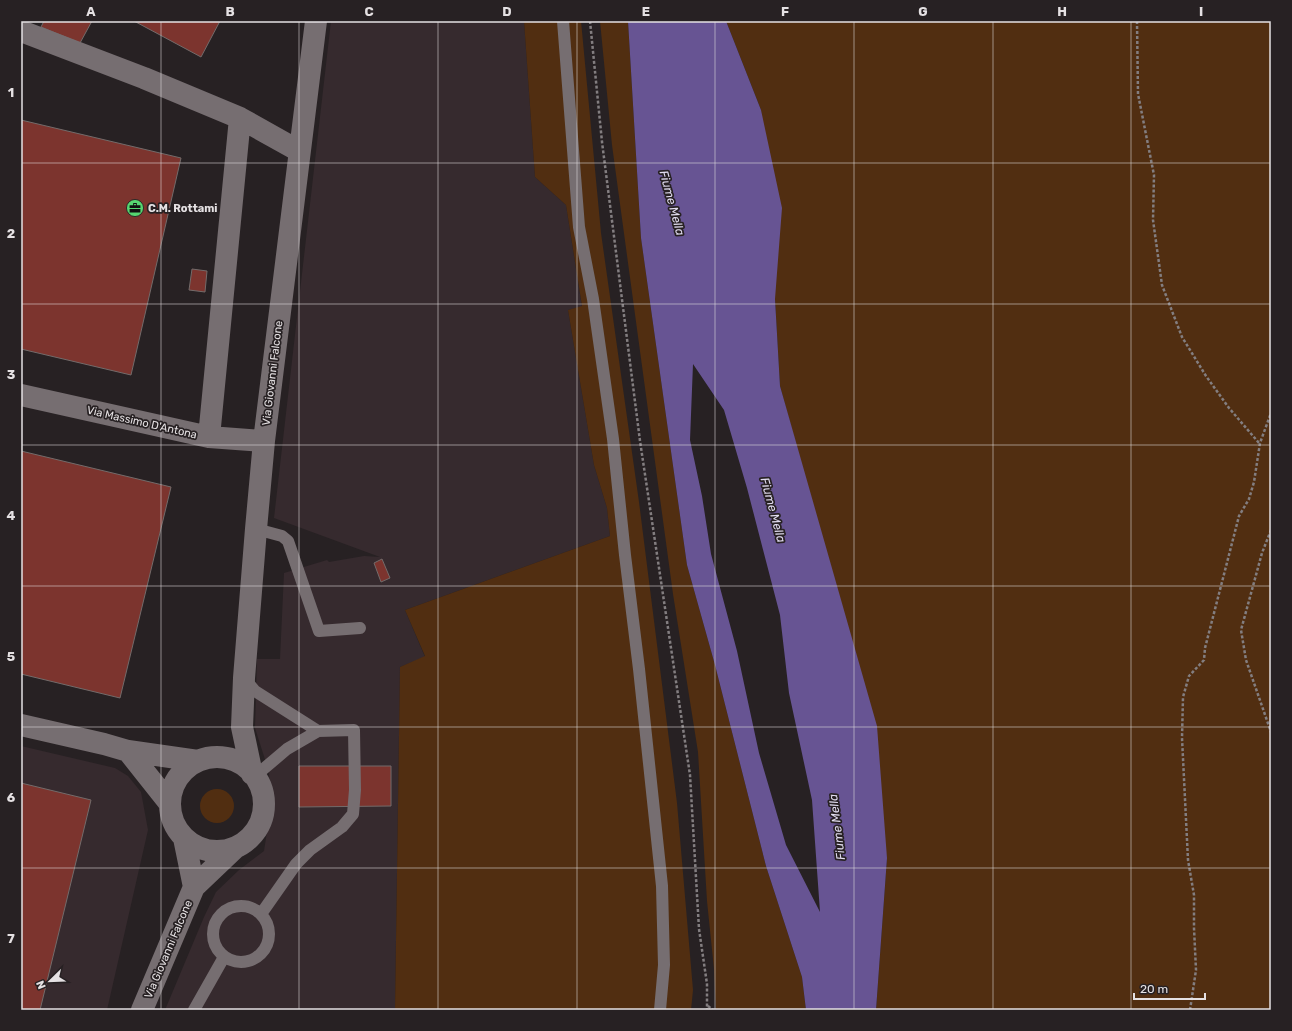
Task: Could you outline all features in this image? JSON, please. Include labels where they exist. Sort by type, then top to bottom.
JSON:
[{"type":"street","name":"Via Giovanni Falcone","points":[[142,1010],[194,887],[235,848],[250,838],[260,824],[264,806],[261,789],[253,775],[242,727],[244,678],[264,441],[316,21]]},
{"type":"street","points":[[21,31],[144,78],[240,118],[299,151]]},
{"type":"street","points":[[209,436],[240,118]]},
{"type":"street","name":"Via Massimo D'Antona","points":[[21,395],[209,436],[264,441]]},
{"type":"street","points":[[21,725],[128,751],[206,759]]},
{"type":"street","name":"Via Giovanni Falcone","points":[[235,848],[222,851],[208,850],[195,846],[184,838],[173,822],[170,804],[173,786],[183,771],[206,759],[231,743],[242,727]]},
{"type":"street","points":[[128,751],[170,804]]},
{"type":"street","name":"Via Giovanni Falcone","points":[[206,759],[235,761],[253,775]]},
{"type":"street","name":"Via Giovanni Falcone","points":[[184,838],[194,887]]},
{"type":"lane","points":[[563,21],[578,227],[593,299],[613,439],[662,886],[664,965],[660,1010]]},
{"type":"lane","points":[[256,529],[282,536],[288,541],[319,631],[360,628]]},
{"type":"lane","points":[[244,678],[255,691],[318,731]]},
{"type":"lane","points":[[253,775],[287,749],[318,731],[354,730],[355,790],[353,814],[342,827],[310,850],[296,864],[260,914]]},
{"type":"lane","points":[[234,906],[244,906],[253,908],[260,914],[266,921],[269,930],[269,940],[259,956],[251,961],[232,961],[224,957],[217,950],[213,942],[212,933],[214,923],[219,915],[226,909],[234,906]]},
{"type":"lane","points":[[194,1010],[224,957]]},
{"type":"path","points":[[590,21],[602,142],[640,441],[690,776],[699,929],[707,984],[707,1010]]},
{"type":"path","points":[[1137,21],[1138,94],[1154,176],[1153,220],[1162,285],[1182,336],[1206,376],[1229,408],[1260,443]]},
{"type":"path","points":[[1190,1010],[1196,970],[1194,895],[1188,860],[1182,738],[1183,697],[1189,676],[1204,660],[1205,648],[1239,516],[1249,499],[1254,482],[1260,443],[1271,413]]},
{"type":"path","points":[[1271,530],[1262,553],[1241,630],[1246,660],[1271,732]]},
{"type":"path","points":[[707,1005],[713,1010]]},
{"type":"shaded area","points":[[331,21],[524,21],[535,177],[566,205],[582,307],[568,310],[594,465],[607,508],[610,536],[405,610],[425,657],[400,667],[395,1010],[165,1010],[216,892],[239,870],[264,851],[271,806],[269,772],[255,728],[257,659],[280,659],[284,573],[327,560],[329,562],[364,556],[380,557],[274,518]]},
{"type":"shaded area","points":[[524,21],[581,21],[601,233],[639,502],[677,803],[693,990],[691,1010],[395,1010],[400,667],[425,656],[405,610],[610,536],[607,508],[594,465],[568,310],[582,306],[566,205],[535,177]]},
{"type":"shaded area","points":[[600,21],[628,21],[641,238],[687,565],[715,665],[766,866],[802,977],[806,1010],[716,1010],[714,969],[707,901],[698,752],[673,594],[612,145]]},
{"type":"shaded area","points":[[726,21],[1271,21],[1271,1010],[876,1010],[887,858],[808,488],[780,386],[761,110]]},
{"type":"shaded area","points":[[21,746],[115,768],[128,776],[141,792],[148,830],[107,1010],[21,1010]]},
{"type":"shaded area","points":[[217,789],[229,794],[234,806],[229,818],[217,823],[205,818],[200,806],[205,794]]},
{"type":"water","name":"Fiume Mella","points":[[628,21],[726,21],[761,110],[782,208],[775,299],[780,386],[877,726],[887,858],[876,1010],[806,1010],[802,977],[766,866],[715,665],[687,565],[641,238]],"holes":[[[693,364],[724,410],[747,488],[780,615],[789,693],[812,800],[820,912],[786,845],[759,753],[737,651],[711,554],[702,496],[690,440]]]},
{"type":"building","points":[[44,21],[92,21],[80,43],[41,27]]},
{"type":"building","points":[[134,21],[220,21],[201,57]]},
{"type":"building","points":[[21,120],[181,158],[131,375],[21,349]]},
{"type":"building","points":[[192,269],[207,271],[205,292],[189,290]]},
{"type":"building","points":[[21,451],[171,487],[120,698],[21,674]]},
{"type":"building","points":[[382,559],[390,578],[381,582],[374,563]]},
{"type":"building","points":[[299,766],[391,766],[391,806],[299,807]]},
{"type":"building","points":[[21,783],[91,800],[40,1010],[21,1010]]},
{"type":"place","name":"C.M. Rottami","points":[[135,208]]}]
